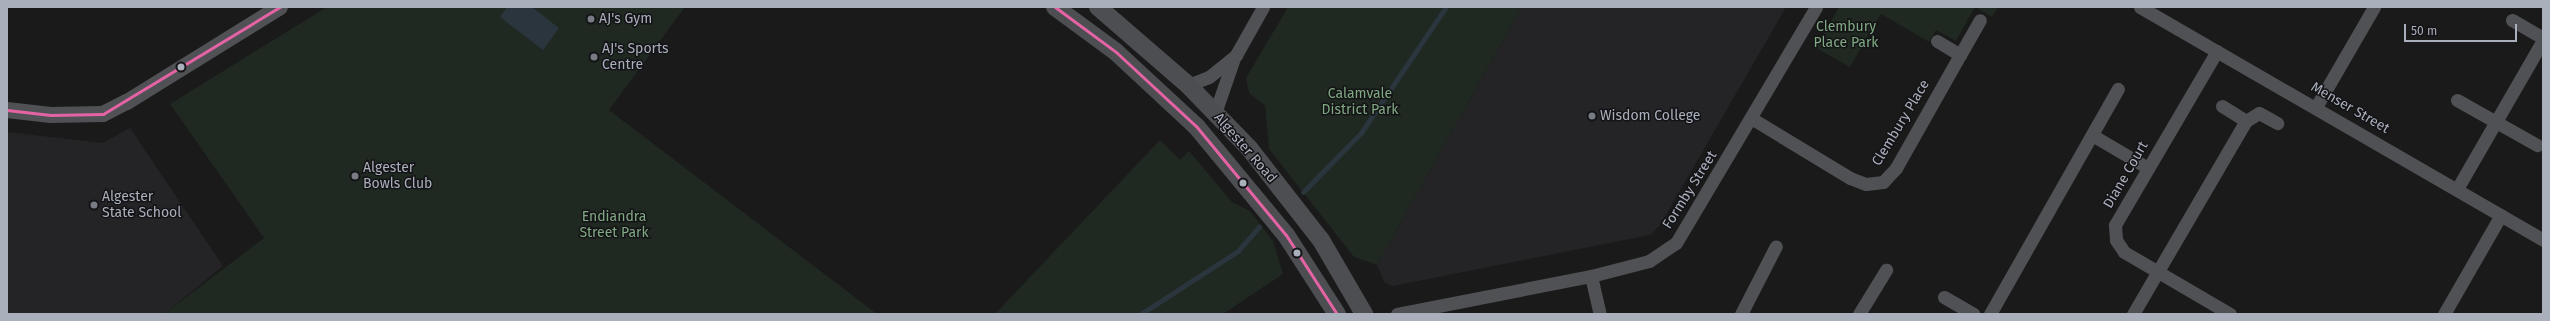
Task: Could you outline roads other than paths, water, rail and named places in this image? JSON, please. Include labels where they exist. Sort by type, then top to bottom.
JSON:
[{"type":"main road","name":"Algester Road","points":[[1055,7],[1116,52],[1196,126],[1286,235],[1337,314]]},
{"type":"main road","name":"Algester Road","points":[[1098,7],[1188,85],[1249,148],[1321,240],[1364,314]]},
{"type":"street","points":[[7,110],[51,115],[103,114],[127,102],[280,7]]},
{"type":"street","points":[[1215,113],[1236,55],[1263,7]]},
{"type":"street","name":"Formby Street","points":[[1397,314],[1591,276],[1648,261],[1676,243],[1816,7]]},
{"type":"street","name":"Menser Street","points":[[2140,7],[2458,189],[2543,240]]},
{"type":"street","points":[[2316,107],[2374,7]]},
{"type":"street","name":"Clembury Place","points":[[1751,118],[1850,178],[1866,184],[1883,182],[1896,168],[1980,20]]},
{"type":"street","points":[[2458,189],[2543,39],[2512,20]]},
{"type":"street","points":[[1937,41],[1960,55]]},
{"type":"street","name":"Diane Court","points":[[2217,52],[2115,226],[2116,240],[2124,252],[2230,314]]},
{"type":"street","points":[[1188,85],[1209,77],[1236,55]]},
{"type":"street","points":[[1990,314],[2118,89]]},
{"type":"street","points":[[2457,100],[2496,120],[2537,145]]},
{"type":"street","points":[[2222,106],[2246,121]]},
{"type":"street","points":[[2133,314],[2246,121],[2259,113],[2276,123]]},
{"type":"street","points":[[2092,135],[2148,168]]},
{"type":"street","points":[[2444,314],[2501,215]]},
{"type":"street","points":[[1741,314],[1776,246]]},
{"type":"street","points":[[1859,314],[1886,270]]},
{"type":"street","points":[[1591,276],[1600,314]]},
{"type":"street","points":[[1944,297],[1973,314]]},
{"type":"waterway","points":[[1303,192],[1361,133],[1446,7]]},
{"type":"waterway","points":[[1141,314],[1238,251],[1259,227]]},
{"type":"place","name":"AJ's Gym","points":[[591,19]]},
{"type":"place","name":"AJ's Sports Centre","points":[[594,57]]},
{"type":"place","name":"Wisdom College","points":[[1592,116]]},
{"type":"place","name":"Algester Bowls Club","points":[[355,176]]},
{"type":"place","name":"Algester State School","points":[[94,205]]},
{"type":"park label","name":"Clembury Place Park","points":[[1846,36]]},
{"type":"park label","name":"Calamvale District Park","points":[[1360,102]]},
{"type":"park label","name":"Endiandra Street Park","points":[[614,226]]}]
